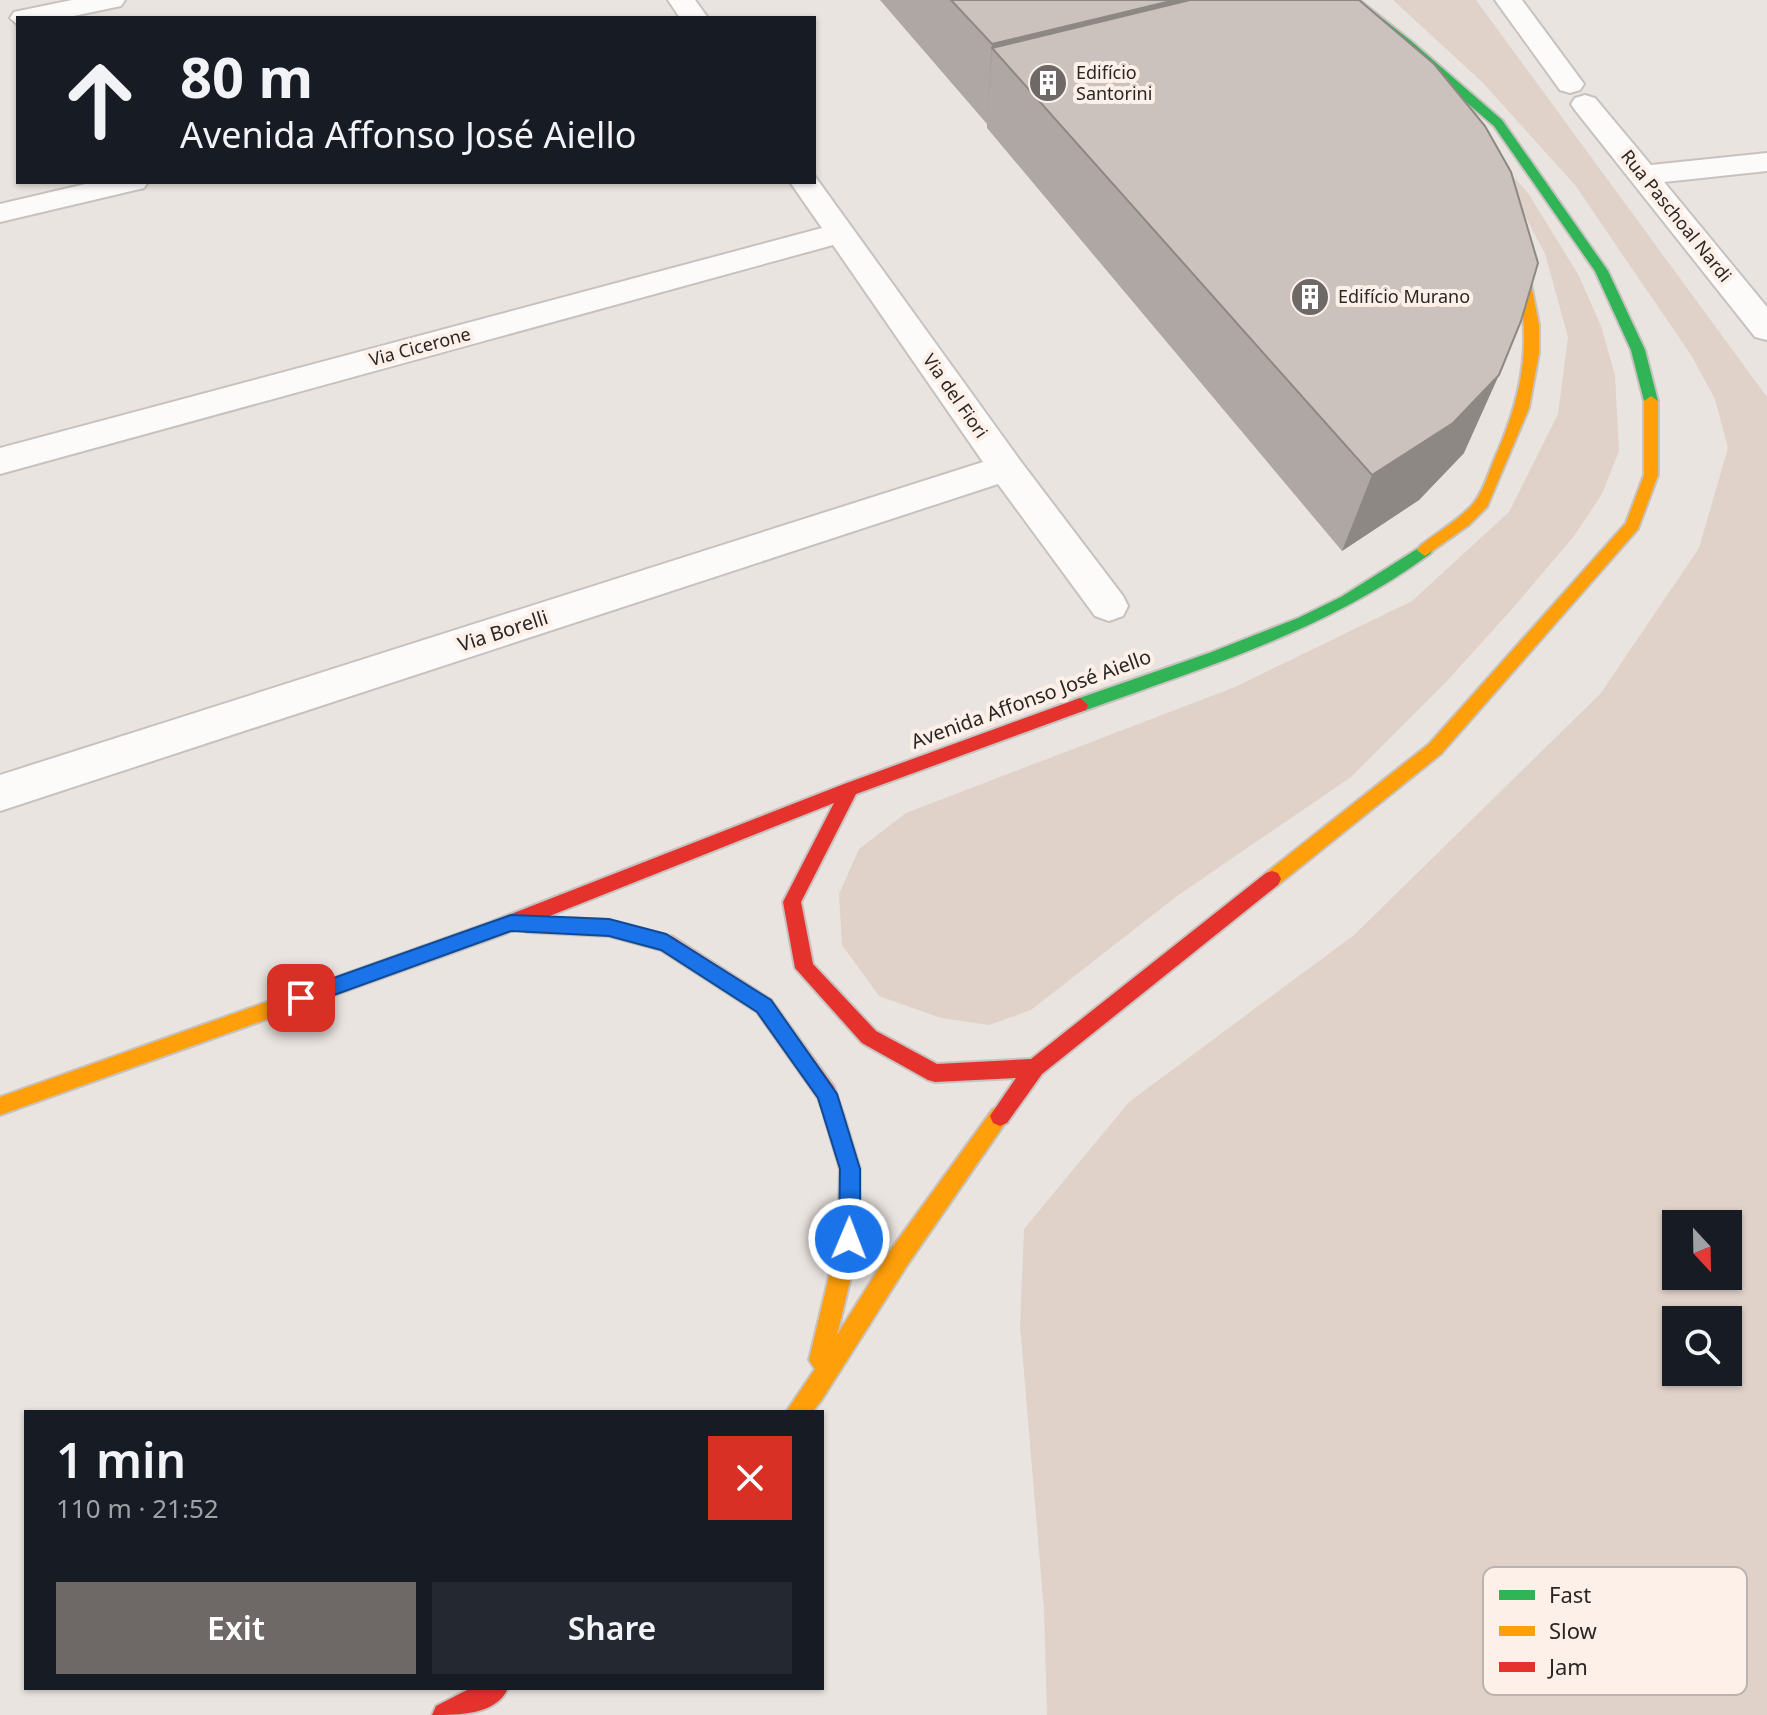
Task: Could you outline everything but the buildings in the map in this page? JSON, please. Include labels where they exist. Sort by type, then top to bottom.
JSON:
[{"type":"street","points":[[35,16],[112,0]]},
{"type":"street","points":[[799,1410],[813,1393],[900,1256],[1035,1068],[1435,749],[1633,525],[1651,475],[1653,411],[1638,350],[1601,271],[1498,123],[1407,43],[1352,0]]},
{"type":"street","name":"Rua Paschoal Nardi","points":[[1508,0],[1577,94],[1767,329]]},
{"type":"street","points":[[1645,175],[1767,162]]},
{"type":"street","points":[[0,213],[124,184]]},
{"type":"street","name":"Via del Fiori","points":[[806,184],[1006,468],[1109,606]]},
{"type":"street","name":"Avenida Affonso José Aiello","points":[[0,1106],[511,923],[850,789],[1319,617],[1405,566],[1481,505],[1520,422],[1532,369],[1532,325],[1522,266],[1499,217]]},
{"type":"street","name":"Via Cicerone","points":[[0,461],[840,233]]},
{"type":"street","name":"Via Borelli","points":[[0,793],[1006,468]]},
{"type":"street","points":[[850,789],[792,902],[804,968],[869,1037],[935,1073],[1035,1068]]},
{"type":"street","points":[[511,923],[609,928],[666,943],[764,1006],[827,1094],[850,1169],[849,1239],[813,1393]]},
{"type":"street","points":[[445,1715],[492,1690]]},
{"type":"shaded area","points":[[1393,0],[1476,0],[1767,397],[1767,1715],[1047,1715],[1044,1611],[1020,1325],[1024,1229],[1129,1102],[1354,935],[1601,693],[1699,548],[1728,448],[1715,399],[1691,355],[1575,185],[1482,82]]},
{"type":"shaded area","points":[[1467,123],[1528,193],[1578,274],[1601,326],[1615,375],[1619,451],[1602,494],[1574,536],[1446,682],[1351,777],[1177,896],[1031,1010],[989,1025],[941,1018],[879,996],[842,945],[839,894],[859,849],[906,813],[1235,687],[1412,601],[1509,512],[1558,414],[1568,337],[1545,254],[1525,216],[1457,132]]},
{"type":"traffic: fast","points":[[1352,0],[1407,43],[1498,123],[1601,271],[1638,350],[1651,401]]},
{"type":"traffic: fast","points":[[1080,705],[1215,658],[1304,622],[1387,578],[1425,550]]},
{"type":"traffic: slow","points":[[1425,550],[1464,521],[1482,503],[1522,408],[1532,353],[1532,325],[1529,297],[1510,240]]},
{"type":"traffic: slow","points":[[1272,879],[1435,749],[1633,525],[1651,475],[1651,401]]},
{"type":"traffic: slow","points":[[0,1106],[500,927]]},
{"type":"traffic: slow","points":[[820,1360],[849,1239],[850,1169],[834,1116]]},
{"type":"traffic: slow","points":[[799,1410],[813,1393],[900,1256],[1000,1116]]},
{"type":"traffic: jam","points":[[500,927],[850,789],[1080,705]]},
{"type":"traffic: jam","points":[[850,789],[792,902],[804,968],[869,1037],[935,1073],[1035,1068]]},
{"type":"traffic: jam","points":[[1000,1116],[1035,1068],[1272,879]]},
{"type":"traffic: jam","points":[[527,924],[609,928],[666,943],[764,1006],[827,1094],[834,1116]]},
{"type":"traffic: jam","points":[[445,1715],[492,1690]]},
{"type":"place","name":"Edifício Santorini","points":[[1048,83]]},
{"type":"place","name":"Edifício Murano","points":[[1310,297]]},
{"type":"route","points":[[301,998],[511,923],[609,928],[666,943],[764,1006],[827,1094],[850,1169],[849,1239]]}]
